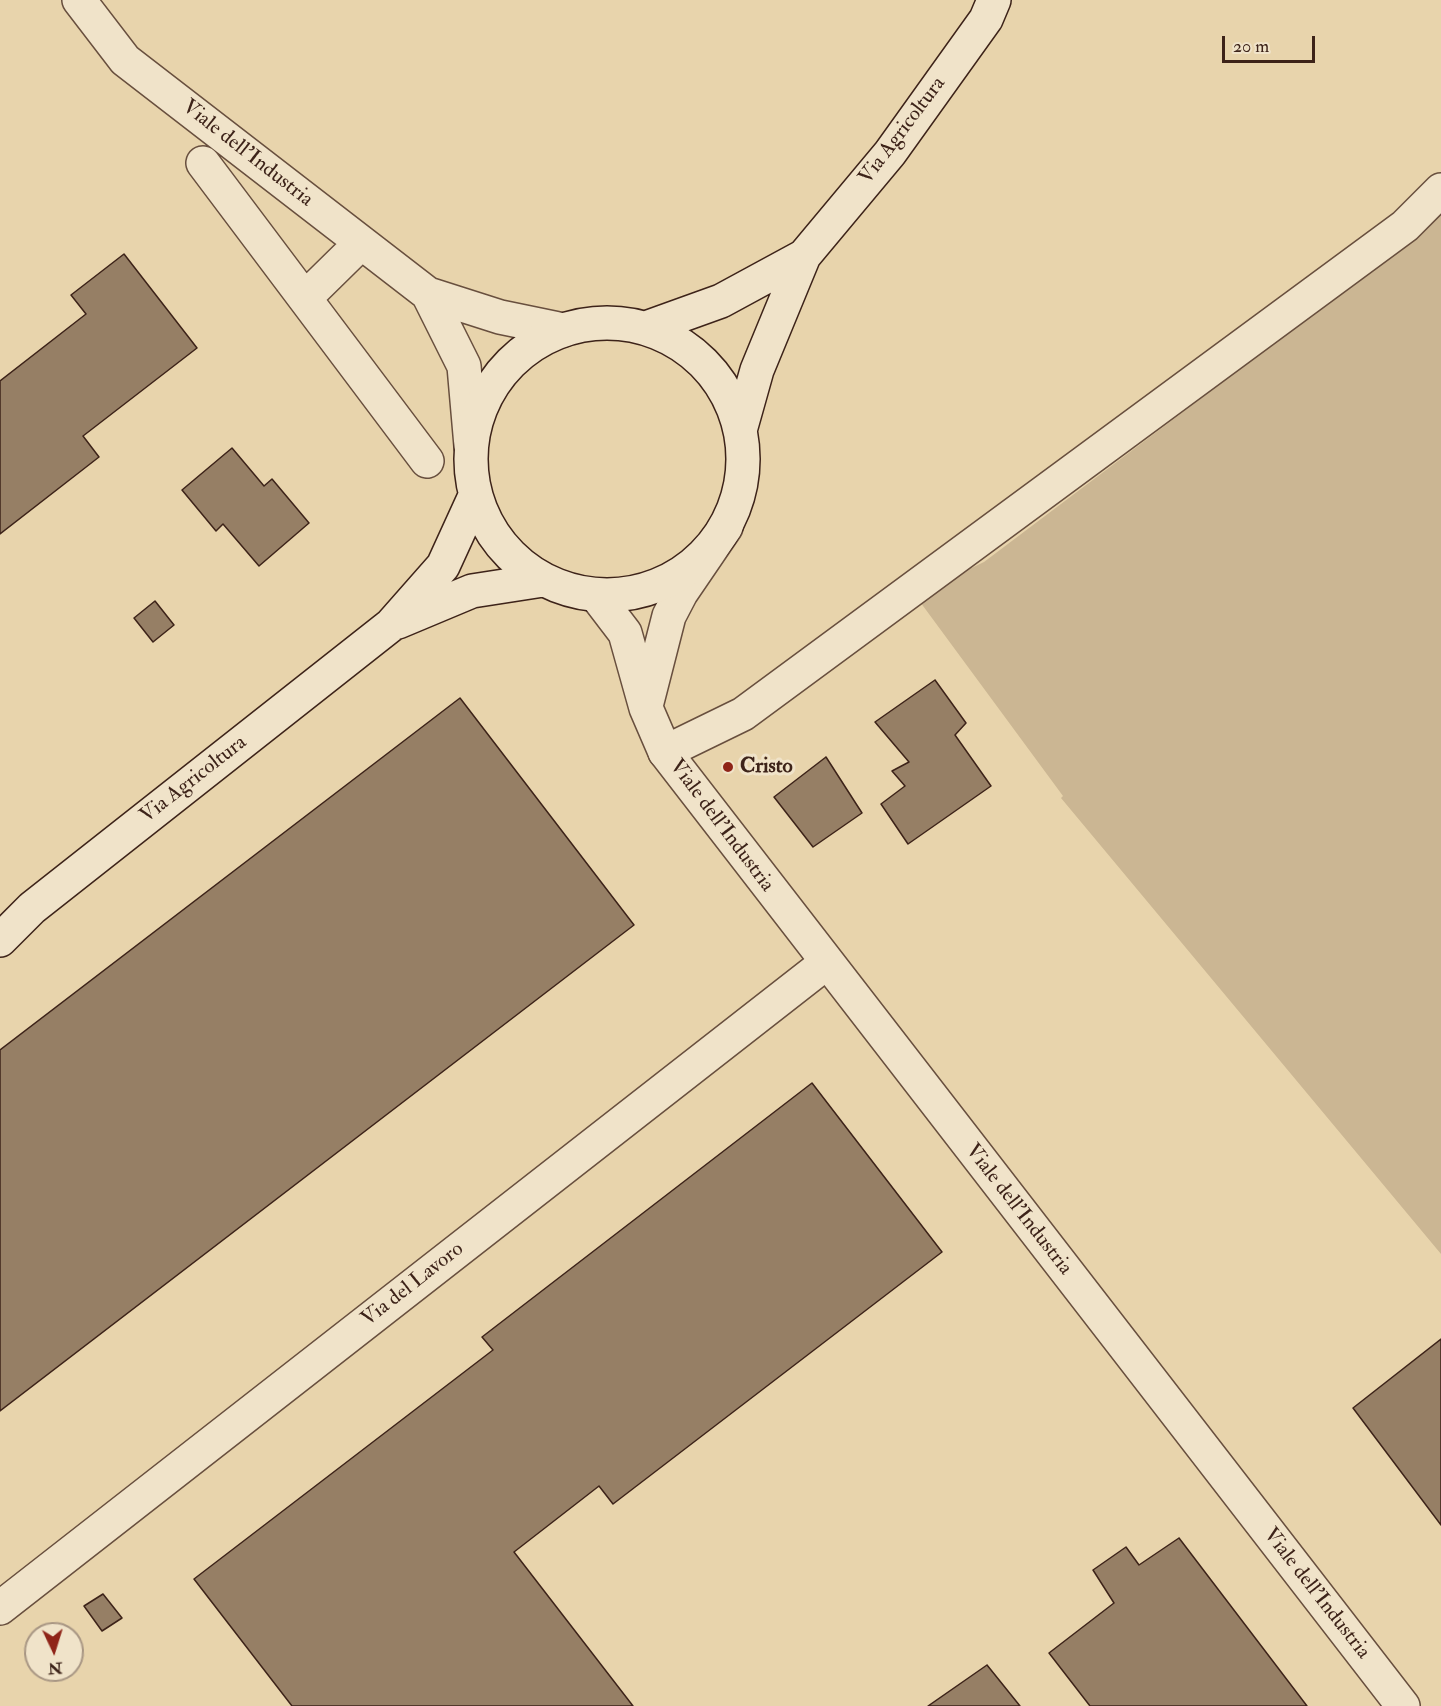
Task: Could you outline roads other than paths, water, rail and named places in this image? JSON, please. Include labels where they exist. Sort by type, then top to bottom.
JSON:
[{"type":"street","name":"Viale dell'Industria","points":[[79,0],[125,60],[428,294],[500,317],[563,330]]},
{"type":"street","name":"Via Agricoltura","points":[[741,427],[757,370],[804,256],[890,153],[986,19],[994,0]]},
{"type":"street","points":[[203,163],[427,461]]},
{"type":"street","points":[[665,752],[742,714],[1405,226],[1441,190]]},
{"type":"street","points":[[305,298],[362,243]]},
{"type":"street","name":"Via Agricoltura","points":[[646,328],[721,301],[804,256]]},
{"type":"street","name":"Viale dell'Industria","points":[[428,294],[464,366],[471,471],[475,496],[490,530],[513,559],[543,580],[569,591],[596,596],[634,593],[671,580],[702,558],[726,527]]},
{"type":"street","name":"Viale dell'Industria","points":[[471,446],[480,408],[500,374],[528,348],[563,330],[604,322],[646,328],[679,343],[707,365],[728,394],[741,427],[745,461],[740,496],[726,527],[681,593],[669,616],[646,708]]},
{"type":"street","name":"Via Agricoltura","points":[[0,940],[32,908],[391,625],[443,566],[475,496]]},
{"type":"street","name":"Via Agricoltura","points":[[391,625],[472,591],[543,580]]},
{"type":"street","name":"Viale dell'Industria","points":[[596,596],[625,633],[646,708],[665,752],[1402,1706]]},
{"type":"street","name":"Via del Lavoro","points":[[0,1608],[826,963]]},
{"type":"place","name":"Cristo","points":[[728,767]]}]
